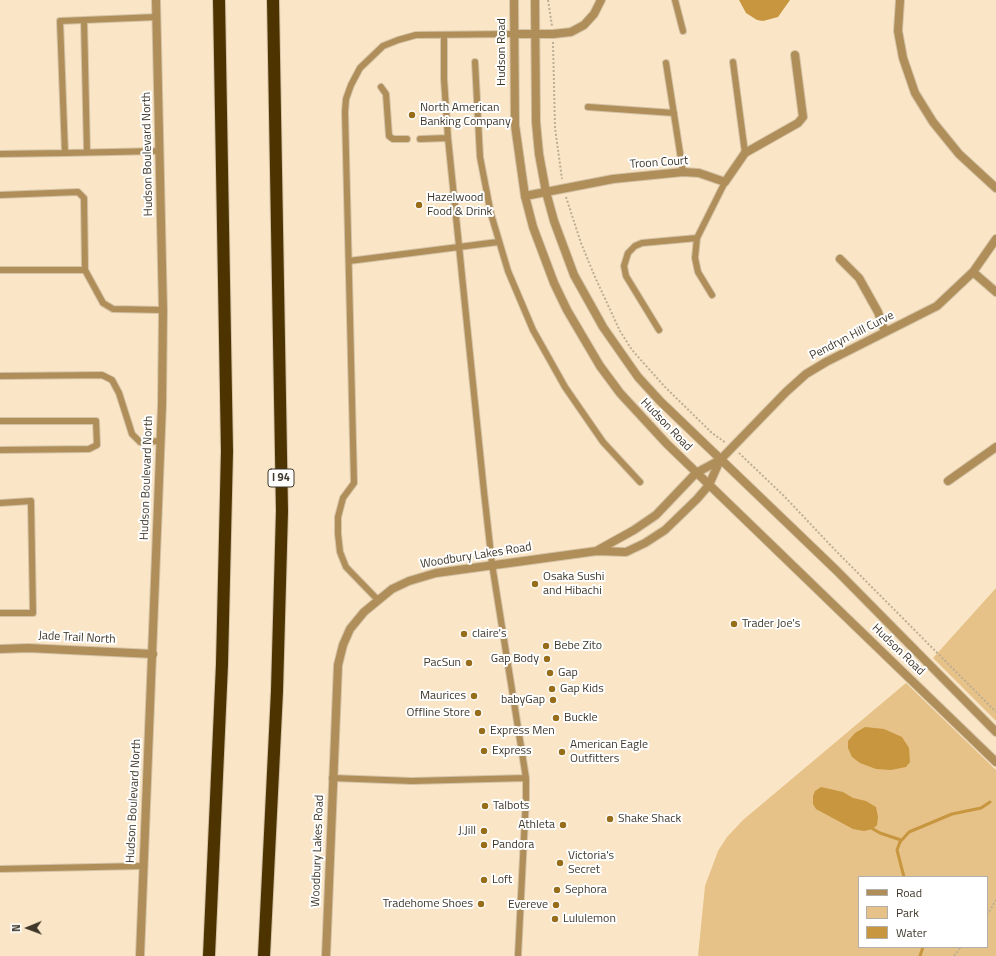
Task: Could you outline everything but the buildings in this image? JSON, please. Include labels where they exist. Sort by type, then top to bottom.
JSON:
[{"type":"highway","points":[[209,956],[222,664],[228,451],[219,0]]},
{"type":"highway","name":"I 94","points":[[264,956],[277,691],[282,511],[273,0]]},
{"type":"street","name":"Hudson Boulevard North","points":[[140,956],[161,441],[163,310],[156,0]]},
{"type":"street","name":"Hudson Road","points":[[514,0],[515,125],[525,196],[533,227],[554,283],[582,338],[620,393],[642,419],[696,473],[996,762]]},
{"type":"street","name":"Hudson Road","points":[[535,0],[536,122],[539,154],[546,192],[566,255],[584,293],[603,327],[638,377],[720,460],[836,570],[996,732]]},
{"type":"street","points":[[514,34],[553,34],[571,32],[584,25],[594,14],[601,0]]},
{"type":"street","points":[[900,0],[898,31],[903,58],[915,94],[933,122],[959,154],[996,188]]},
{"type":"street","points":[[725,182],[745,153],[798,123],[803,117],[795,55]]},
{"type":"street","name":"Troon Court","points":[[525,196],[613,179],[683,172],[699,173],[725,182]]},
{"type":"street","name":"Pendryn Hill Curve","points":[[720,460],[786,392],[806,374],[826,362],[936,306],[973,272],[996,239]]},
{"type":"street","points":[[840,259],[859,278],[878,312],[885,332]]},
{"type":"street","points":[[973,272],[996,292]]},
{"type":"street","points":[[948,481],[996,447]]},
{"type":"street","points":[[597,551],[634,530],[656,515],[696,473],[720,460]]},
{"type":"street","name":"Woodbury Lakes Road","points":[[326,956],[332,778],[338,664],[343,645],[350,629],[377,599],[392,589],[423,576],[492,564],[597,551],[626,552],[645,543],[665,530],[697,499],[709,485],[720,460]]},
{"type":"street","name":"Jade Trail North","points":[[0,649],[32,648],[153,654]]},
{"type":"lane","points":[[675,0],[683,31]]},
{"type":"lane","points":[[65,153],[60,21],[156,17]]},
{"type":"lane","points":[[84,20],[87,152]]},
{"type":"lane","points":[[377,599],[346,567],[340,552],[338,517],[343,498],[354,483],[345,112],[350,85],[360,68],[382,46],[416,35],[514,34]]},
{"type":"lane","points":[[444,35],[444,79],[448,138],[492,564],[526,778],[516,954]]},
{"type":"lane","points":[[475,62],[480,157],[490,214],[498,242],[519,300],[547,358],[580,410],[599,437],[640,482]]},
{"type":"lane","points":[[733,62],[745,153]]},
{"type":"lane","points":[[666,63],[683,172]]},
{"type":"lane","points":[[381,87],[386,94],[389,136],[393,139],[407,139]]},
{"type":"lane","points":[[588,107],[674,113]]},
{"type":"lane","points":[[420,139],[448,138]]},
{"type":"lane","points":[[0,154],[160,151]]},
{"type":"lane","points":[[712,295],[698,272],[695,258],[697,238],[725,182]]},
{"type":"lane","points":[[0,195],[78,192],[84,198],[85,270],[103,303],[113,309],[163,310]]},
{"type":"lane","points":[[659,330],[626,276],[624,266],[628,254],[635,246],[642,244],[697,238]]},
{"type":"lane","points":[[349,261],[498,242]]},
{"type":"lane","points":[[0,270],[85,270]]},
{"type":"lane","points":[[0,376],[102,375],[112,380],[119,394],[132,434],[140,442],[161,441]]},
{"type":"lane","points":[[0,421],[96,420],[97,445],[89,449],[0,450]]},
{"type":"lane","points":[[0,502],[31,502],[33,613],[0,613]]},
{"type":"lane","points":[[332,778],[412,781],[526,778]]},
{"type":"lane","points":[[0,869],[143,866]]},
{"type":"path","points":[[548,0],[553,34],[555,128],[563,188],[581,243],[595,278],[614,319],[632,350],[665,387],[712,433],[732,447],[784,496],[836,551],[996,712]]},
{"type":"path","points":[[988,913],[996,900]]},
{"type":"path","points":[[954,956],[960,948]]},
{"type":"green space","points":[[996,588],[996,721],[933,658]]},
{"type":"green space","points":[[906,683],[996,770],[996,956],[698,956],[705,886],[718,851],[727,837],[743,820]]},
{"type":"water","points":[[739,0],[790,0],[778,17],[763,21],[757,20],[746,13]]},
{"type":"water","points":[[865,727],[884,729],[902,737],[909,748],[910,762],[906,767],[891,770],[876,769],[860,763],[852,757],[848,748],[848,741],[855,733]]},
{"type":"water","points":[[821,787],[843,792],[853,798],[866,801],[876,807],[878,817],[877,825],[873,829],[864,831],[853,829],[816,809],[813,804],[813,796],[815,791]]},
{"type":"waterway","points":[[904,876],[897,850],[900,842],[909,832],[952,814],[981,808],[990,802]]},
{"type":"waterway","points":[[873,829],[901,840]]},
{"type":"waterway","points":[[920,956],[923,948]]},
{"type":"place","name":"North American Banking Company","points":[[412,115]]},
{"type":"place","name":"Hazelwood Food & Drink","points":[[419,205]]},
{"type":"place","name":"Osaka Sushi and Hibachi","points":[[535,584]]},
{"type":"place","name":"Trader Joe's","points":[[734,624]]},
{"type":"place","name":"claire's","points":[[464,634]]},
{"type":"place","name":"Bebe Zito","points":[[546,646]]},
{"type":"place","name":"Gap Body","points":[[547,659]]},
{"type":"place","name":"PacSun","points":[[469,663]]},
{"type":"place","name":"Gap","points":[[550,673]]},
{"type":"place","name":"Gap Kids","points":[[552,689]]},
{"type":"place","name":"Maurices","points":[[474,696]]},
{"type":"place","name":"babyGap","points":[[553,700]]},
{"type":"place","name":"Offline Store","points":[[478,713]]},
{"type":"place","name":"Buckle","points":[[556,718]]},
{"type":"place","name":"Express Men","points":[[482,731]]},
{"type":"place","name":"Express","points":[[484,751]]},
{"type":"place","name":"American Eagle Outfitters","points":[[562,752]]},
{"type":"place","name":"Talbots","points":[[485,806]]},
{"type":"place","name":"Shake Shack","points":[[610,819]]},
{"type":"place","name":"Athleta","points":[[563,825]]},
{"type":"place","name":"J.Jill","points":[[484,831]]},
{"type":"place","name":"Pandora","points":[[484,845]]},
{"type":"place","name":"Victoria's Secret","points":[[560,863]]},
{"type":"place","name":"Loft","points":[[484,880]]},
{"type":"place","name":"Sephora","points":[[557,890]]},
{"type":"place","name":"Tradehome Shoes","points":[[481,904]]},
{"type":"place","name":"Evereve","points":[[556,905]]},
{"type":"place","name":"Lululemon","points":[[555,919]]}]
